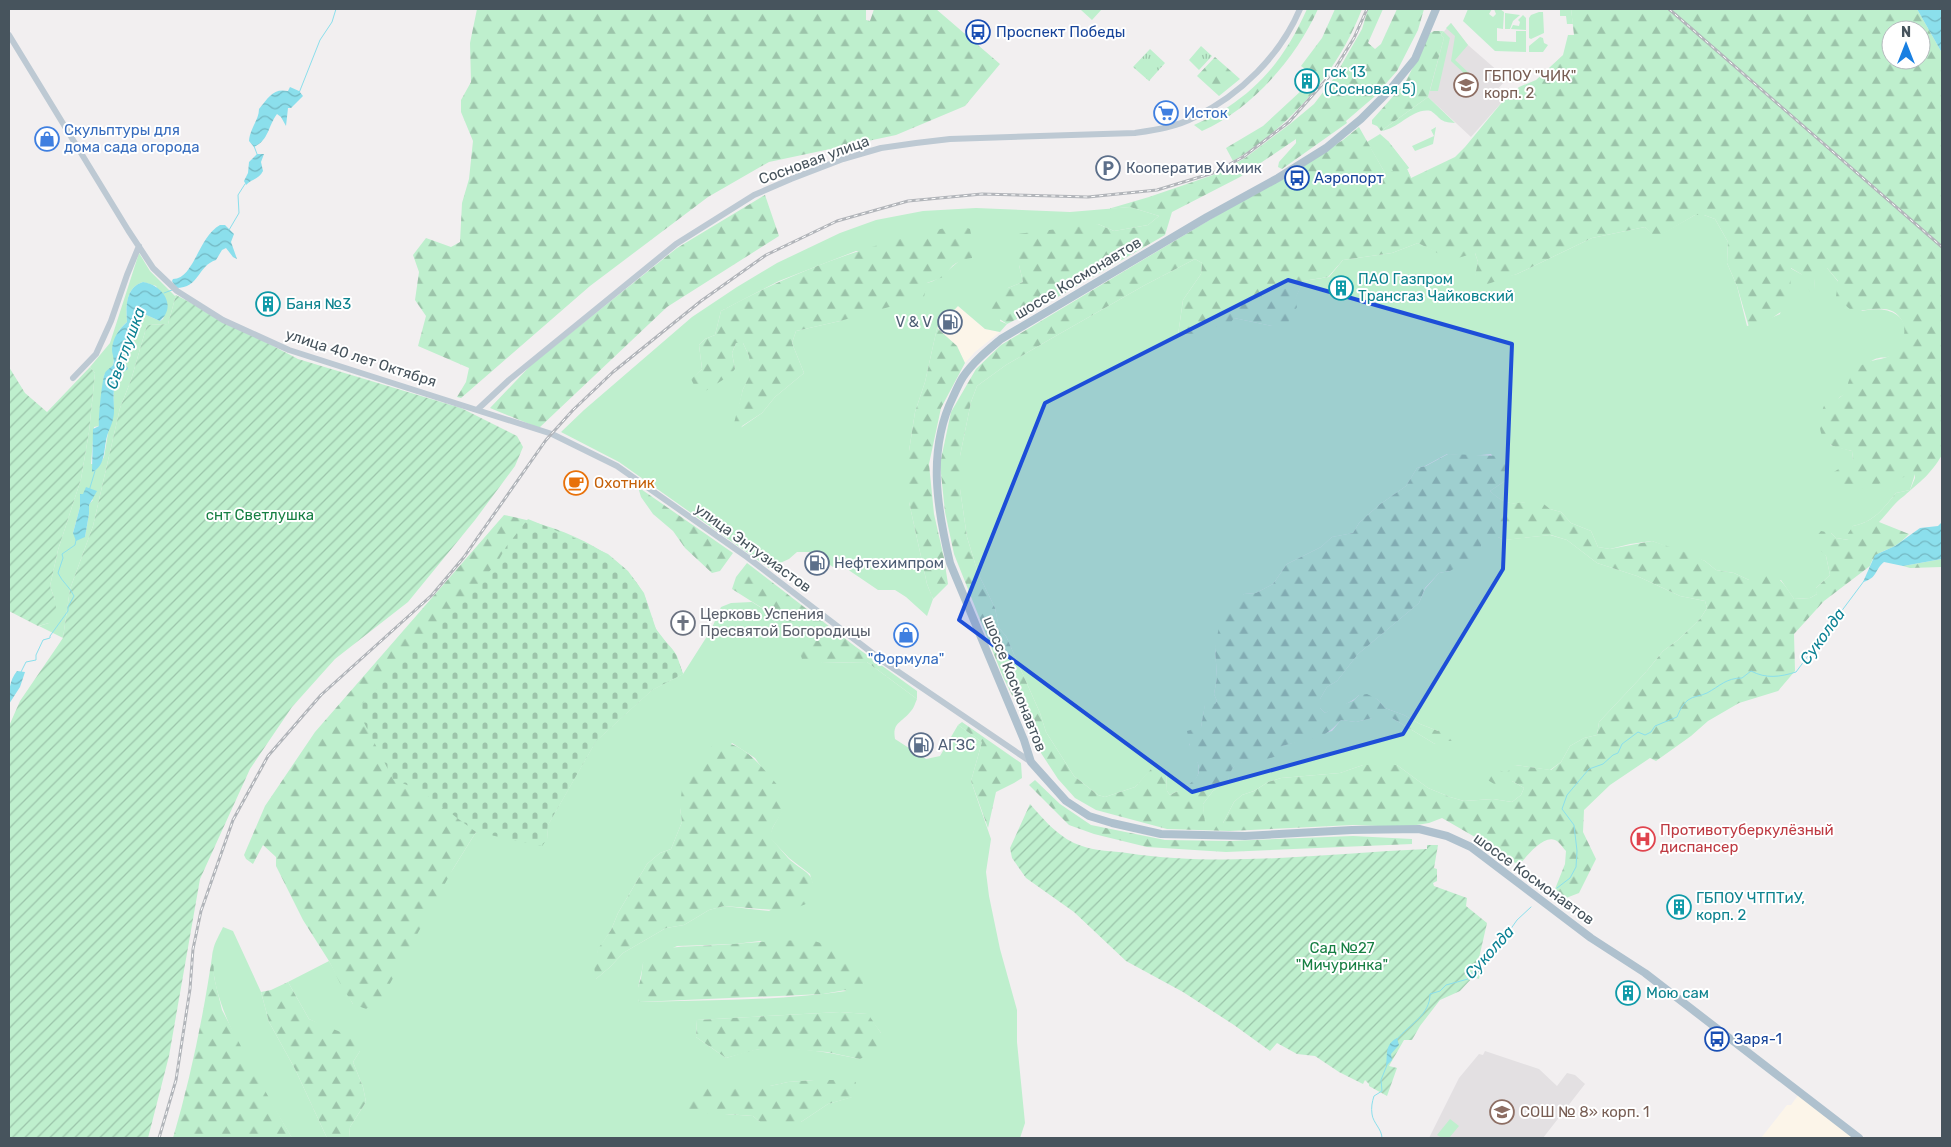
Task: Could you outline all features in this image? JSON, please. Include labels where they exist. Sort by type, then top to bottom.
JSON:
[{"type":"main road","name":"Сосновая улица","points":[[478,409],[509,380],[676,244],[754,195],[843,159],[881,148],[950,139],[1135,134],[1163,128],[1194,118],[1219,103],[1249,81],[1284,39],[1300,9]]},
{"type":"main road","name":"шоссе Космонавтов","points":[[1436,9],[1415,59],[1381,99],[1326,148],[1002,339],[985,353],[962,378],[948,408],[939,439],[936,462],[936,491],[950,563],[1032,762],[1066,800],[1089,816],[1162,834],[1245,836],[1352,830],[1419,830],[1447,836],[1472,847],[1591,938],[1645,973],[1859,1138]]},
{"type":"main road","name":"улица 40 лет Октября","points":[[9,35],[153,268],[174,289],[223,320],[289,350],[552,434]]},
{"type":"main road","points":[[73,378],[96,354],[111,321],[139,246]]},
{"type":"main road","name":"улица Энтузиастов","points":[[552,434],[625,471],[747,557],[884,662],[1032,762]]},
{"type":"highlighted area","points":[[1288,280],[1512,344],[1503,569],[1403,734],[1192,792],[959,620],[1045,403]]},
{"type":"shaded area","name":"ГБПОУ \"ЧИК\" корп. 2","points":[[1451,23],[1468,45],[1507,79],[1494,93],[1503,101],[1471,137],[1428,97],[1444,38],[1441,35]]},
{"type":"shaded area","points":[[958,306],[985,329],[1000,332],[975,352],[965,363],[957,346],[937,328]]},
{"type":"shaded area","name":"СОШ № 8» корп. 1","points":[[1485,1051],[1539,1069],[1557,1086],[1567,1073],[1575,1075],[1585,1084],[1543,1138],[1429,1138],[1459,1078],[1479,1054],[1483,1055]]},
{"type":"shaded area","points":[[1799,1094],[1853,1135],[1853,1138],[1761,1138],[1787,1105],[1791,1105]]},
{"type":"green space","points":[[477,9],[866,9],[866,20],[870,21],[874,9],[936,9],[1000,64],[965,106],[896,135],[769,162],[708,197],[590,286],[461,398],[457,397],[466,382],[469,368],[418,346],[426,316],[415,300],[419,272],[413,255],[426,238],[451,247],[460,242],[462,203],[469,179],[473,141],[461,112],[461,100],[471,82],[470,43]]},
{"type":"green space","points":[[1102,9],[1092,20],[1081,10]]},
{"type":"green space","points":[[1307,9],[1318,9],[1298,46],[1255,96],[1238,110],[1202,131],[1194,125],[1228,107],[1265,76],[1284,52]]},
{"type":"green space","points":[[1335,9],[1362,9],[1352,32],[1326,76],[1293,114],[1254,147],[1233,161],[1226,148],[1263,126],[1316,77],[1301,66],[1322,38]]},
{"type":"green space","points":[[1368,9],[1383,9],[1368,43],[1375,49],[1381,44],[1397,9],[1424,9],[1418,30],[1397,71],[1374,97],[1346,121],[1347,123],[1282,169],[1278,167],[1279,162],[1296,143],[1296,139],[1240,177],[1172,212],[1165,235],[1037,309],[1007,324],[989,312],[986,304],[1008,288],[1023,282],[1019,265],[1017,234],[1098,224],[1114,231],[1148,225],[1159,216],[1130,207],[1108,209],[1213,175],[1245,158],[1290,124],[1314,104],[1334,78],[1362,29]]},
{"type":"green space","points":[[1468,9],[1492,9],[1489,14],[1493,17],[1496,14],[1494,9],[1500,9],[1504,12],[1503,29],[1497,28],[1497,41],[1516,42],[1516,31],[1526,31],[1526,52],[1495,51],[1463,21]]},
{"type":"green space","points":[[1560,9],[1571,9],[1573,24],[1567,24],[1566,16],[1560,16]]},
{"type":"green space","points":[[1571,9],[1917,9],[1923,20],[1881,20],[1881,70],[1931,70],[1931,34],[1942,53],[1942,455],[1929,473],[1897,502],[1879,522],[1909,534],[1893,547],[1876,556],[1870,566],[1824,601],[1794,634],[1795,671],[1778,691],[1739,703],[1708,721],[1691,736],[1656,761],[1650,758],[1610,785],[1584,810],[1583,832],[1596,859],[1579,893],[1566,898],[1555,889],[1565,864],[1566,851],[1555,840],[1550,839],[1540,843],[1520,864],[1506,860],[1494,848],[1442,818],[1429,823],[1404,827],[1353,825],[1229,831],[1167,829],[1096,810],[1075,798],[1058,779],[1041,753],[1003,677],[954,554],[945,512],[940,464],[951,412],[976,369],[1001,345],[1343,140],[1359,127],[1385,173],[1393,171],[1384,153],[1384,144],[1388,141],[1409,168],[1407,169],[1411,178],[1455,157],[1503,101],[1519,87],[1536,80],[1563,55],[1568,35],[1574,35]],"holes":[[[1695,215],[1704,215],[1715,219],[1728,242],[1727,263],[1737,286],[1751,334],[1790,304],[1791,268],[1801,274],[1810,292],[1814,289],[1816,268],[1827,268],[1838,281],[1836,297],[1852,311],[1888,310],[1899,316],[1903,323],[1904,334],[1898,349],[1893,354],[1868,362],[1856,370],[1841,397],[1825,404],[1820,419],[1820,430],[1822,436],[1829,444],[1852,451],[1853,460],[1829,475],[1829,482],[1842,494],[1915,474],[1915,478],[1910,490],[1896,493],[1872,518],[1853,526],[1847,535],[1849,540],[1836,538],[1831,533],[1821,531],[1815,538],[1814,544],[1826,556],[1830,575],[1815,589],[1817,594],[1810,598],[1794,599],[1780,580],[1771,574],[1760,573],[1749,580],[1734,573],[1716,570],[1705,561],[1691,554],[1652,541],[1610,549],[1598,547],[1591,531],[1571,523],[1561,512],[1550,509],[1540,501],[1508,503],[1490,491],[1508,479],[1505,463],[1501,456],[1448,454],[1426,466],[1417,468],[1406,486],[1379,505],[1359,523],[1353,533],[1332,537],[1321,547],[1287,564],[1273,584],[1256,593],[1244,594],[1221,617],[1215,647],[1217,678],[1214,694],[1217,701],[1215,704],[1205,704],[1201,727],[1187,731],[1191,750],[1199,770],[1194,780],[1187,786],[1182,782],[1178,791],[1170,795],[1167,791],[1166,767],[1153,767],[1135,787],[1105,797],[1098,795],[1074,776],[1046,732],[1040,713],[1006,636],[999,628],[995,608],[978,573],[967,537],[960,489],[960,456],[971,402],[977,386],[1006,365],[1047,341],[1195,259],[1202,263],[1201,274],[1183,300],[1178,335],[1189,338],[1203,335],[1215,325],[1224,332],[1234,318],[1272,326],[1288,323],[1297,307],[1295,300],[1303,281],[1328,277],[1343,260],[1392,253],[1418,243],[1451,260],[1475,253],[1478,262],[1473,285],[1476,288],[1517,274],[1592,238],[1645,227],[1656,238]],[[1551,535],[1567,540],[1597,563],[1637,576],[1680,596],[1705,601],[1707,608],[1700,619],[1663,651],[1599,722],[1597,735],[1584,738],[1570,746],[1561,762],[1551,770],[1515,765],[1506,773],[1479,762],[1486,779],[1499,787],[1512,781],[1524,788],[1521,795],[1512,802],[1493,799],[1464,801],[1428,788],[1397,765],[1363,765],[1340,773],[1281,778],[1268,782],[1254,791],[1242,795],[1234,802],[1223,823],[1205,823],[1203,804],[1213,791],[1228,781],[1234,766],[1277,756],[1282,746],[1321,736],[1341,720],[1356,722],[1372,718],[1392,718],[1435,744],[1439,741],[1460,741],[1458,731],[1443,729],[1438,731],[1420,724],[1404,715],[1385,708],[1377,699],[1367,694],[1359,695],[1353,701],[1325,713],[1320,708],[1320,699],[1327,687],[1337,681],[1358,654],[1419,603],[1425,588],[1439,573],[1450,571],[1470,559],[1481,547],[1482,537],[1498,537],[1504,540]]]},
{"type":"green space","points":[[1543,12],[1544,33],[1531,39],[1529,38],[1529,18],[1531,15]]},
{"type":"green space","points":[[1505,13],[1520,15],[1513,21],[1510,29],[1505,29]]},
{"type":"green space","points":[[1523,15],[1526,18],[1526,30],[1511,29],[1513,25],[1519,26],[1520,22],[1518,20]]},
{"type":"green space","points":[[1451,23],[1468,45],[1455,60],[1471,75],[1469,78],[1451,61],[1455,36],[1446,28]]},
{"type":"green space","points":[[1443,31],[1450,38],[1438,91],[1430,91],[1444,38],[1441,35]]},
{"type":"green space","points":[[1443,31],[1441,35],[1444,38],[1428,97],[1381,131],[1372,124],[1372,120],[1405,83],[1430,33]]},
{"type":"green space","points":[[1540,37],[1548,45],[1543,52],[1529,52],[1529,46]]},
{"type":"green space","points":[[1201,46],[1212,56],[1199,70],[1189,60]]},
{"type":"green space","points":[[1150,49],[1165,63],[1149,81],[1133,67]]},
{"type":"green space","points":[[1215,57],[1240,79],[1219,96],[1197,76]]},
{"type":"green space","points":[[1428,97],[1455,123],[1441,120],[1431,111],[1424,111],[1418,112],[1381,131]]},
{"type":"green space","points":[[1436,127],[1433,144],[1415,151],[1412,146],[1434,136],[1431,130]]},
{"type":"green space","points":[[1380,134],[1388,141],[1409,168],[1407,169],[1411,178],[1385,173],[1367,142]]},
{"type":"green space","points":[[765,195],[779,236],[667,307],[539,428],[490,408],[532,364],[677,248]]},
{"type":"green space","points":[[1130,207],[1159,216],[1148,225],[1114,231],[1098,224],[1019,265],[1023,282],[1008,288],[1000,321],[1007,324],[1000,332],[985,329],[958,306],[937,328],[925,382],[915,412],[909,451],[909,502],[927,584],[933,599],[927,616],[906,597],[895,590],[878,590],[844,565],[833,567],[811,552],[797,552],[789,559],[769,568],[619,462],[561,432],[692,317],[777,263],[840,233],[876,220],[923,211],[976,208],[1070,212]],"holes":[[[856,251],[962,259],[932,281],[840,321],[796,331],[792,343],[804,373],[775,397],[762,413],[733,433],[743,389],[752,373],[749,356],[743,343],[736,343],[732,353],[735,369],[692,379],[702,369],[699,345],[705,339],[715,335],[721,311],[779,281]]]},
{"type":"green space","points":[[1695,215],[1704,215],[1715,219],[1728,242],[1727,263],[1737,286],[1747,326],[1780,314],[1790,268],[1801,274],[1814,289],[1815,268],[1827,268],[1862,311],[1882,309],[1898,315],[1903,321],[1905,328],[1904,337],[1897,352],[1894,355],[1873,360],[1867,364],[1850,381],[1847,392],[1838,399],[1830,445],[1852,451],[1853,460],[1915,474],[1910,490],[1896,493],[1872,518],[1853,526],[1849,540],[1836,538],[1831,533],[1822,550],[1826,556],[1830,575],[1816,588],[1817,594],[1810,598],[1794,599],[1781,580],[1749,580],[1734,573],[1716,570],[1705,561],[1652,541],[1610,549],[1598,547],[1591,531],[1571,523],[1561,512],[1550,509],[1540,502],[1508,503],[1490,491],[1508,479],[1491,454],[1471,456],[1447,454],[1425,466],[1417,468],[1406,486],[1379,505],[1359,523],[1353,533],[1332,537],[1321,547],[1287,564],[1273,584],[1256,593],[1244,594],[1215,647],[1217,678],[1214,694],[1217,701],[1215,704],[1205,705],[1201,727],[1189,744],[1195,755],[1199,770],[1198,776],[1194,781],[1170,795],[1167,791],[1166,767],[1154,767],[1135,787],[1105,797],[1098,795],[1074,776],[1046,732],[1040,713],[1006,636],[999,628],[995,608],[978,573],[967,537],[960,489],[960,456],[971,402],[977,386],[1006,365],[1047,341],[1195,259],[1202,263],[1201,274],[1183,300],[1178,335],[1234,318],[1272,326],[1294,301],[1303,281],[1329,277],[1343,260],[1392,253],[1418,243],[1435,251],[1475,253],[1478,262],[1474,285],[1517,274],[1592,238],[1645,227],[1656,237]]},
{"type":"green space","points":[[960,225],[970,229],[973,244],[972,258],[956,263],[950,268],[946,276],[927,283],[924,297],[840,321],[796,331],[792,343],[804,373],[775,397],[762,413],[742,426],[739,434],[733,433],[733,427],[743,389],[751,373],[749,356],[743,343],[736,343],[732,353],[735,369],[729,376],[699,395],[691,379],[702,369],[699,345],[705,339],[715,335],[721,311],[807,270],[867,248]]},
{"type":"green space","points":[[139,253],[150,271],[176,295],[168,324],[147,325],[131,380],[120,408],[93,526],[70,589],[63,638],[39,626],[49,623],[55,600],[50,586],[58,550],[81,479],[89,432],[95,373],[90,367],[110,343]],"holes":[[[143,282],[156,286],[167,306],[163,319],[160,321],[144,314],[140,319],[132,343],[121,359],[120,374],[114,387],[113,416],[104,457],[100,464],[91,464],[94,427],[99,426],[104,375],[113,365],[116,337],[127,322],[127,304],[130,293],[137,285]],[[80,494],[93,500],[88,505],[89,514],[85,537],[73,533],[80,507]]]},
{"type":"green space","name":"снт Светлушка","points":[[176,295],[298,359],[461,408],[517,436],[523,447],[515,466],[475,520],[408,602],[335,659],[292,707],[250,769],[200,879],[169,1056],[148,1138],[9,1138],[9,726],[20,701],[63,638],[70,589],[93,526],[120,408],[131,380],[147,325],[168,324]]},
{"type":"green space","points":[[937,328],[957,346],[965,363],[941,408],[929,464],[934,514],[948,584],[933,599],[927,584],[909,502],[909,451],[915,412],[925,382]]},
{"type":"green space","points":[[9,367],[25,393],[47,412],[90,367],[95,373],[89,432],[81,479],[58,550],[50,586],[55,600],[57,615],[49,623],[38,626],[9,611]]},
{"type":"green space","points":[[638,487],[733,553],[720,571],[712,573],[685,548],[673,531],[653,514],[641,497]]},
{"type":"green space","points":[[504,515],[542,525],[583,540],[618,563],[632,577],[643,593],[656,629],[675,652],[683,674],[652,690],[596,741],[548,825],[547,839],[542,846],[476,832],[453,869],[381,1000],[366,1009],[353,1004],[341,985],[329,961],[303,920],[276,866],[276,857],[263,845],[253,864],[244,855],[265,806],[315,732]]},
{"type":"green space","points":[[528,519],[608,554],[628,571],[644,593],[656,629],[676,655],[683,674],[652,690],[596,741],[548,825],[547,839],[542,846],[476,832],[421,791],[393,779],[357,709],[457,607],[497,563],[506,547]]},
{"type":"green space","points":[[1550,535],[1567,540],[1597,563],[1637,576],[1680,596],[1705,601],[1707,608],[1700,619],[1663,651],[1599,722],[1597,735],[1584,738],[1570,746],[1561,762],[1550,770],[1515,765],[1512,781],[1524,788],[1521,795],[1512,802],[1493,799],[1464,801],[1428,788],[1397,765],[1363,765],[1340,773],[1281,778],[1268,782],[1254,791],[1242,795],[1234,802],[1223,823],[1204,823],[1203,804],[1213,791],[1228,781],[1229,773],[1236,764],[1246,761],[1257,761],[1282,746],[1332,731],[1341,720],[1356,722],[1372,718],[1392,718],[1435,744],[1438,731],[1385,708],[1377,699],[1359,695],[1351,701],[1325,713],[1320,708],[1320,699],[1327,687],[1337,681],[1358,654],[1419,603],[1425,589],[1439,573],[1450,571],[1482,537],[1498,537],[1504,540]]},
{"type":"green space","points":[[1942,559],[1942,567],[1910,568],[1903,566]]},
{"type":"green space","points":[[747,563],[856,647],[917,691],[917,699],[867,662],[822,663],[802,659],[793,633],[776,623],[765,610],[732,589],[736,577]]},
{"type":"green space","points":[[752,602],[765,610],[776,623],[794,633],[822,663],[867,662],[917,699],[912,710],[896,726],[894,733],[895,739],[926,759],[940,756],[958,725],[982,742],[971,781],[991,839],[986,872],[989,896],[1000,949],[1017,1010],[1017,1042],[1025,1123],[1020,1138],[349,1138],[350,1127],[366,1102],[363,1087],[353,1062],[360,1051],[323,1026],[309,1019],[288,982],[329,961],[353,1004],[453,869],[476,832],[547,839],[548,825],[596,741],[652,690],[683,674],[711,630],[721,607],[731,603]],"holes":[[[732,743],[755,758],[769,778],[783,792],[783,809],[769,837],[789,858],[810,874],[813,885],[769,911],[724,906],[709,910],[684,925],[666,928],[623,953],[596,979],[598,950],[647,864],[660,853],[671,849],[682,822],[680,808]],[[760,941],[846,991],[769,998],[639,1002],[638,988],[643,963],[677,946]],[[840,1012],[867,1014],[881,1033],[860,1059],[823,1052],[785,1048],[747,1051],[726,1058],[696,1037],[697,1020]],[[814,1080],[852,1097],[828,1104],[801,1122],[760,1122],[753,1116],[684,1114],[788,1082]]]},
{"type":"green space","points":[[962,722],[1021,763],[1022,778],[996,792],[988,828],[971,781],[982,742],[958,725]]},
{"type":"green space","points":[[723,742],[742,749],[750,755],[784,792],[784,809],[773,827],[770,837],[794,864],[805,871],[812,879],[813,892],[811,902],[788,911],[724,906],[709,910],[684,925],[666,928],[623,953],[596,979],[594,967],[598,949],[611,930],[618,913],[647,864],[660,853],[671,849],[682,822],[680,808],[682,788],[714,743]]},
{"type":"green space","points":[[1035,780],[1060,804],[1091,825],[1165,840],[1229,841],[1353,836],[1412,839],[1412,844],[1226,852],[1147,847],[1094,834],[1069,825],[1029,785]]},
{"type":"green space","name":"Сад №27 \"Мичуринка\"","points":[[1030,804],[1053,829],[1074,843],[1099,850],[1164,857],[1202,859],[1277,858],[1427,849],[1427,845],[1438,845],[1434,868],[1437,869],[1437,881],[1433,883],[1434,886],[1467,898],[1466,906],[1487,923],[1479,958],[1483,959],[1479,979],[1473,977],[1460,991],[1440,1000],[1412,1040],[1404,1040],[1389,1066],[1397,1068],[1387,1096],[1369,1086],[1365,1080],[1363,1084],[1339,1072],[1315,1056],[1297,1054],[1277,1043],[1270,1051],[1183,992],[1126,961],[1074,912],[1026,878],[1012,858],[1010,848]]},
{"type":"green space","points":[[223,927],[233,931],[261,992],[269,1022],[295,1069],[327,1138],[292,1138],[240,1047],[219,997],[214,973],[213,951]]},
{"type":"green space","points":[[811,940],[840,949],[863,970],[863,987],[823,994],[639,1002],[636,994],[643,963],[649,950]]},
{"type":"green space","points":[[213,950],[214,977],[222,1010],[292,1138],[173,1138],[186,1092],[196,1045]]},
{"type":"green space","points":[[288,982],[309,1019],[355,1038],[361,1043],[360,1051],[353,1062],[363,1087],[366,1102],[350,1127],[349,1138],[327,1138],[295,1069],[269,1022],[261,992],[271,990]]},
{"type":"green space","points":[[840,1012],[868,1014],[881,1033],[881,1048],[860,1059],[827,1052],[787,1049],[759,1049],[726,1058],[696,1037],[697,1020]]},
{"type":"green space","points":[[814,1080],[856,1082],[853,1097],[828,1104],[801,1122],[760,1122],[753,1116],[726,1114],[684,1114],[684,1100],[698,1086],[770,1086],[788,1082]]},
{"type":"green space","points":[[1450,1119],[1459,1126],[1449,1138],[1442,1138],[1437,1135]]},
{"type":"water","points":[[1917,9],[1942,9],[1942,53],[1931,34],[1931,20],[1923,20]]},
{"type":"water","points":[[290,87],[299,91],[303,96],[291,108],[288,108],[286,126],[277,114],[263,141],[254,147],[249,141],[259,109],[272,94],[283,90],[288,91]]},
{"type":"water","points":[[257,154],[264,154],[261,162],[263,171],[260,176],[246,185],[244,181],[248,173],[249,162]]},
{"type":"water","points":[[220,225],[225,225],[234,234],[231,242],[237,259],[226,248],[222,250],[216,260],[205,267],[194,281],[184,287],[176,288],[172,281],[173,279],[180,277],[186,272],[206,238]]},
{"type":"water","points":[[143,282],[156,287],[162,292],[167,303],[167,309],[160,321],[144,314],[141,316],[132,343],[121,359],[128,369],[119,376],[115,383],[114,411],[106,438],[104,455],[100,465],[92,472],[93,429],[99,426],[100,400],[104,377],[113,365],[112,349],[115,338],[127,322],[127,304],[130,293],[137,285]]},
{"type":"water","points":[[86,487],[97,491],[89,505],[85,537],[76,541],[73,533],[80,507],[80,494],[83,494]]},
{"type":"water","points":[[1942,522],[1942,559],[1903,566],[1884,562],[1874,576],[1863,582],[1875,555],[1895,546],[1920,528],[1938,526]]},
{"type":"water","points":[[17,671],[25,672],[20,687],[9,704],[9,690]]},
{"type":"water","points":[[1397,1038],[1399,1045],[1391,1054],[1392,1060],[1386,1066],[1388,1047]]},
{"type":"waterway","name":"Светлушка","points":[[299,93],[320,40],[332,22],[336,9]]},
{"type":"waterway","name":"Светлушка","points":[[254,146],[257,154]]},
{"type":"waterway","name":"Светлушка","points":[[229,230],[239,213],[238,195],[245,184]]},
{"type":"waterway","name":"Светлушка","points":[[164,293],[172,290]]},
{"type":"waterway","name":"Светлушка","points":[[89,491],[95,471]]},
{"type":"waterway","name":"Светлушка","points":[[21,672],[26,662],[36,660],[36,655],[43,640],[50,638],[68,611],[74,596],[58,573],[63,558],[62,554],[75,545],[76,540]]},
{"type":"waterway","name":"Суколда","points":[[1557,888],[1570,878],[1576,867],[1577,851],[1574,825],[1562,809],[1567,795],[1589,769],[1603,764],[1618,753],[1622,744],[1638,732],[1645,735],[1651,732],[1655,726],[1677,717],[1683,706],[1690,699],[1707,693],[1727,681],[1742,678],[1751,671],[1757,674],[1773,676],[1796,672],[1864,581]]},
{"type":"waterway","name":"Суколда","points":[[1397,1039],[1423,1014],[1427,1008],[1430,994],[1440,991],[1446,985],[1468,979],[1484,954],[1495,946],[1531,907]]},
{"type":"waterway","name":"Суколда","points":[[1382,1138],[1373,1117],[1372,1107],[1374,1096],[1382,1091],[1381,1080],[1387,1065]]},
{"type":"railway","points":[[159,1138],[176,1080],[190,989],[193,949],[201,911],[233,820],[268,756],[321,695],[432,595],[464,557],[546,440],[573,410],[613,372],[701,301],[766,255],[837,221],[908,201],[982,194],[1088,197],[1157,190],[1213,173],[1243,157],[1289,122],[1333,72],[1354,38],[1367,9]]},
{"type":"railway","points":[[1669,9],[1942,247]]},
{"type":"place","name":"Проспект Победы","points":[[978,32]]},
{"type":"place","name":"гск 13 (Сосновая 5)","points":[[1307,81]]},
{"type":"place","name":"ГБПОУ \"ЧИК\" корп. 2","points":[[1466,85]]},
{"type":"place","name":"Исток","points":[[1166,113]]},
{"type":"place","name":"Скульптуры для дома сада огорода","points":[[47,139]]},
{"type":"place","name":"Кооператив Химик","points":[[1108,168]]},
{"type":"place","name":"Аэропорт","points":[[1297,178]]},
{"type":"place","name":"ПАО Газпром Трансгаз Чайковский","points":[[1341,288]]},
{"type":"place","name":"Баня №3","points":[[268,304]]},
{"type":"place","name":"V & V","points":[[950,322]]},
{"type":"place","name":"Охотник","points":[[576,483]]},
{"type":"place","name":"Нефтехимпром","points":[[817,563]]},
{"type":"place","name":"Церковь Успения Пресвятой Богородицы","points":[[683,623]]},
{"type":"place","name":"\"Формула\"","points":[[906,635]]},
{"type":"place","name":"АГЗС","points":[[921,745]]},
{"type":"place","name":"Противотуберкулёзный диспансер","points":[[1643,839]]},
{"type":"place","name":"ГБПОУ ЧТПТиУ, корп. 2","points":[[1679,907]]},
{"type":"place","name":"Мою сам","points":[[1628,993]]},
{"type":"place","name":"Заря-1","points":[[1717,1039]]},
{"type":"place","name":"СОШ № 8» корп. 1","points":[[1502,1112]]}]
